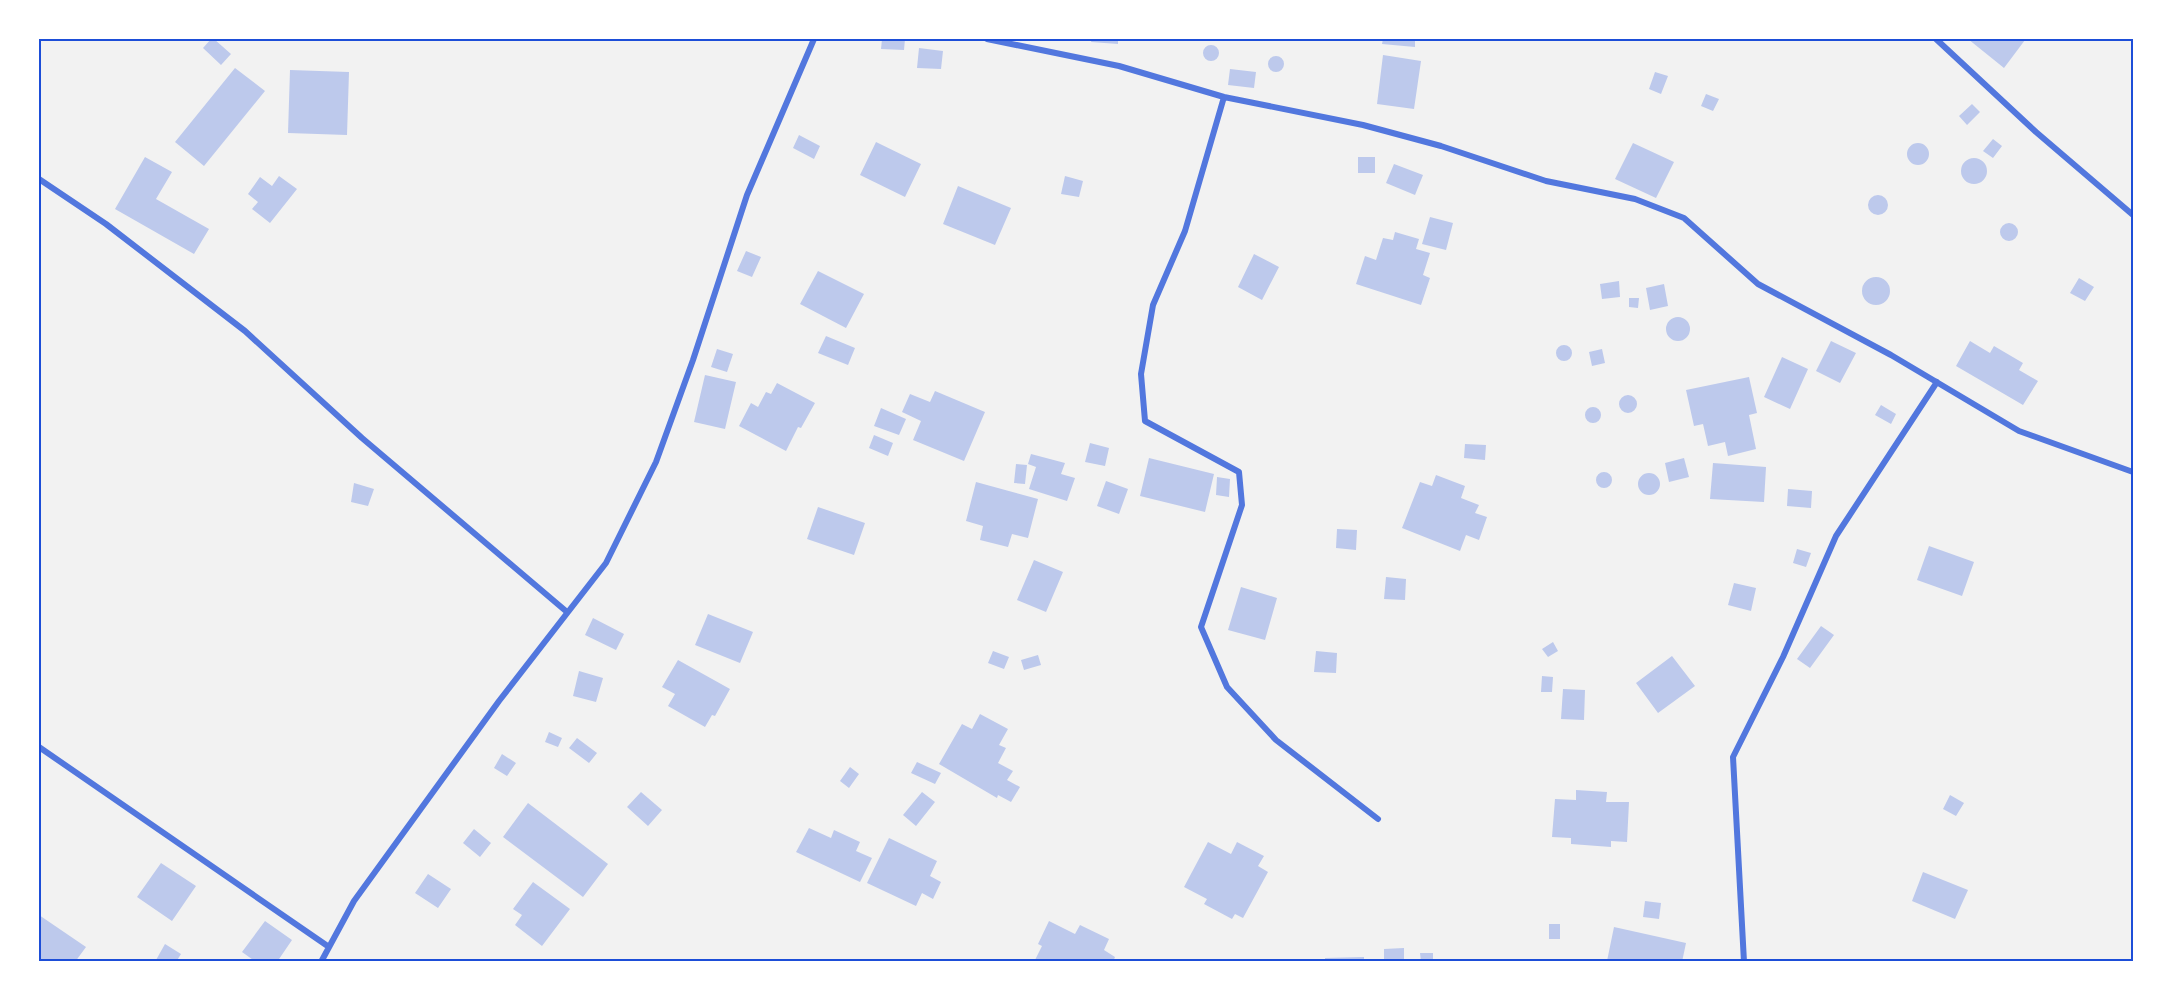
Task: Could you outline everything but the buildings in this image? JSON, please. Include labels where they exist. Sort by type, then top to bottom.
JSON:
[{"type":"street","points":[[321,962],[354,901],[499,701],[606,563],[656,462],[693,360],[747,195],[814,39]]},
{"type":"street","points":[[987,39],[1119,66],[1224,98],[1364,124],[1441,146],[1546,181],[1635,199],[1684,218],[1758,284],[1891,355],[2019,431],[2133,472]]},
{"type":"street","points":[[1936,39],[2036,132],[2133,216]]},
{"type":"street","points":[[1224,98],[1185,231],[1153,305],[1141,374],[1144,421],[1239,472],[1242,505],[1201,627],[1227,687],[1276,740],[1378,819]]},
{"type":"street","points":[[39,179],[106,224],[245,331],[362,438],[567,612]]},
{"type":"street","points":[[1744,962],[1733,757],[1783,657],[1836,536],[1937,382]]},
{"type":"street","points":[[39,747],[329,947]]}]
